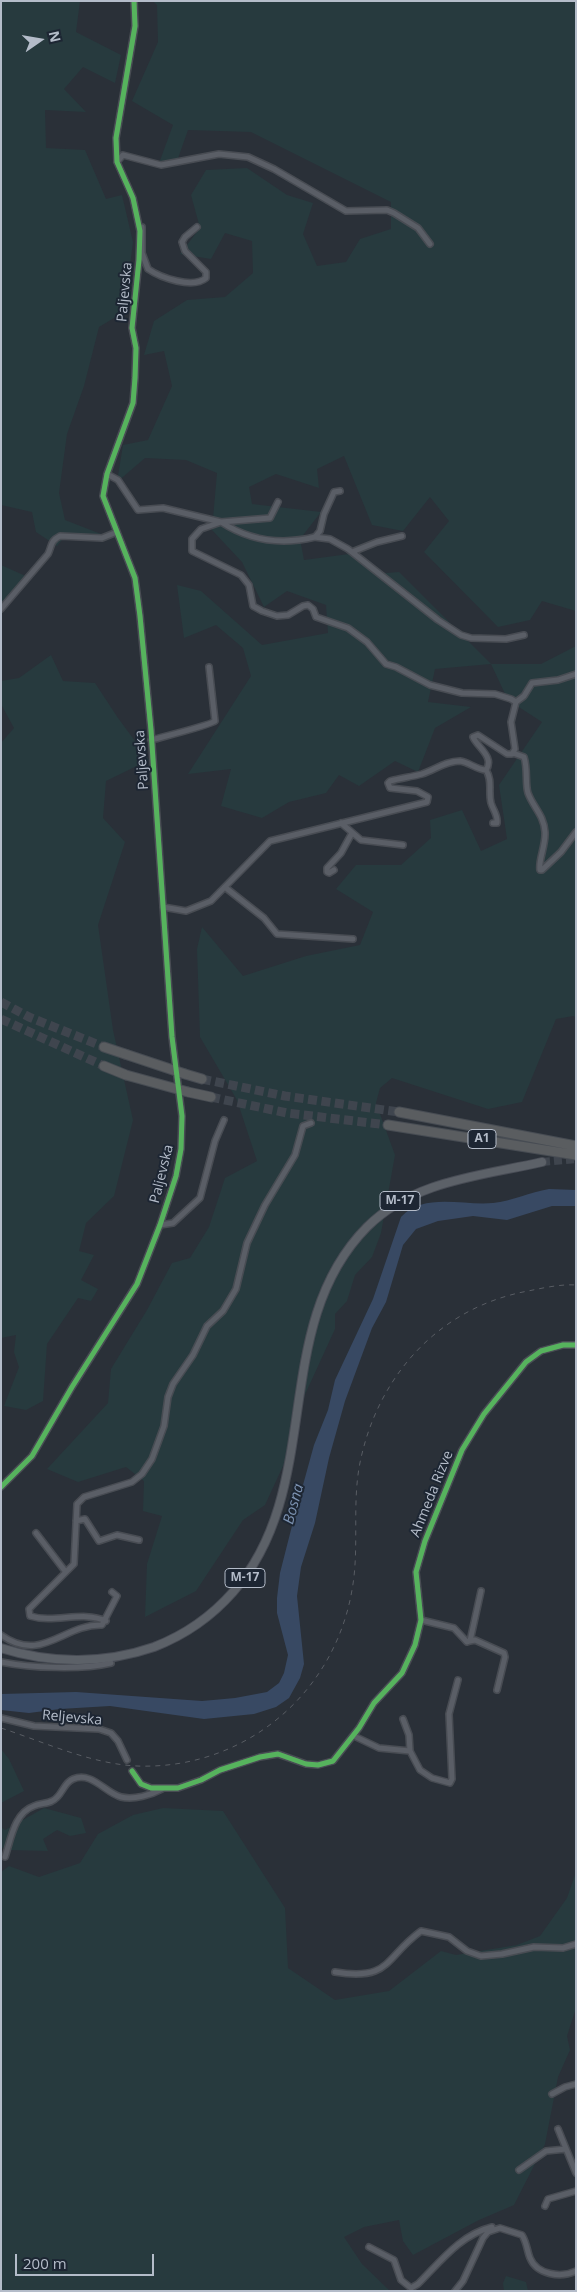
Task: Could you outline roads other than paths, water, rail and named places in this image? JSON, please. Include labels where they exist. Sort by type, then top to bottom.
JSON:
[{"type":"highway","points":[[104,1047],[202,1078]]},
{"type":"highway","points":[[104,1066],[126,1075],[210,1097]]},
{"type":"highway","name":"A1","points":[[399,1112],[576,1146]]},
{"type":"highway","name":"A1","points":[[388,1125],[576,1155]]},
{"type":"main road","name":"M-17","points":[[1,1648],[35,1657],[57,1659],[81,1660],[117,1657],[170,1641],[197,1626],[210,1615],[248,1575],[261,1554],[275,1523],[287,1481],[307,1353],[315,1317],[327,1283],[344,1254],[367,1227],[387,1210],[406,1198],[451,1181],[542,1162]]},
{"type":"street","name":"Paljevska","points":[[2,1484],[32,1456],[72,1387],[137,1284],[160,1225],[176,1176],[181,1148],[182,1116],[172,1037],[152,740],[136,578],[103,496],[107,474],[133,403],[136,348],[132,328],[139,260],[138,215],[133,198],[117,162],[116,138],[135,26],[134,1]]},
{"type":"street","points":[[117,162],[123,155],[161,165],[219,154],[248,157],[274,169],[346,211],[387,210],[394,213],[418,228],[430,244]]},
{"type":"street","points":[[138,215],[143,228],[142,253],[147,267],[160,275],[188,282],[200,282],[207,275],[200,264],[185,251],[183,246],[183,239],[197,227]]},
{"type":"street","points":[[107,474],[118,480],[138,510],[163,508],[221,522],[260,540],[282,541],[314,537],[330,539],[352,552],[438,620],[461,635],[471,638],[506,639],[524,635]]},
{"type":"street","points":[[314,537],[320,531],[324,514],[334,492],[340,491]]},
{"type":"street","points":[[278,502],[274,514],[267,520],[221,522],[201,529],[192,539],[192,550],[240,575],[249,585],[253,606],[262,611],[283,616],[308,605],[313,608],[316,617],[348,628],[367,642],[386,664],[396,667],[430,685],[462,693],[496,694],[516,702]]},
{"type":"street","points":[[1,609],[48,554],[54,539],[60,536],[102,538],[117,532]]},
{"type":"street","points":[[352,552],[381,541],[402,536]]},
{"type":"street","points":[[152,740],[184,730],[210,725],[215,722],[209,667]]},
{"type":"street","points":[[513,752],[515,749],[511,722],[516,702],[524,696],[532,683],[558,680],[576,674]]},
{"type":"street","points":[[493,824],[497,823],[497,819],[490,798],[491,780],[486,770],[488,768],[487,759],[484,750],[473,740],[475,735],[488,740],[507,754],[513,752],[524,757],[528,793],[539,810],[544,824],[545,848],[539,864],[540,870],[561,852],[576,832]]},
{"type":"street","points":[[162,907],[186,911],[211,901],[270,842],[341,822],[427,802],[428,797],[423,793],[390,788],[388,783],[390,781],[422,774],[440,765],[456,762],[467,762],[483,771],[486,770]]},
{"type":"street","points":[[341,822],[361,840],[404,845]]},
{"type":"street","points":[[334,870],[329,874],[326,872],[327,868],[344,848],[352,833]]},
{"type":"street","points":[[226,888],[264,918],[277,934],[353,939]]},
{"type":"street","points":[[160,1225],[173,1223],[200,1198],[215,1141],[224,1120]]},
{"type":"street","points":[[106,1621],[91,1617],[42,1620],[30,1616],[30,1609],[74,1564],[77,1504],[84,1497],[132,1482],[142,1474],[152,1459],[164,1426],[168,1397],[173,1384],[192,1355],[207,1326],[223,1311],[236,1289],[247,1243],[265,1205],[295,1155],[303,1126],[311,1123]]},
{"type":"street","name":"Ahmeda Rizve","points":[[132,1770],[141,1784],[151,1788],[178,1788],[201,1780],[220,1770],[260,1757],[278,1754],[306,1764],[325,1764],[333,1761],[354,1736],[374,1703],[402,1672],[415,1645],[421,1620],[416,1572],[425,1541],[462,1450],[484,1414],[534,1355],[550,1347],[576,1345]]},
{"type":"street","points":[[76,1521],[85,1519],[99,1541],[117,1535],[139,1540]]},
{"type":"street","points":[[36,1533],[66,1571]]},
{"type":"street","points":[[470,1641],[481,1591]]},
{"type":"street","points":[[1,1635],[20,1645],[30,1646],[47,1643],[90,1624],[102,1625],[106,1621],[117,1596],[112,1592]]},
{"type":"street","points":[[421,1620],[454,1628],[467,1642],[475,1640],[504,1653],[505,1657],[497,1690]]},
{"type":"street","points":[[1,1662],[27,1666],[82,1667],[111,1663]]},
{"type":"street","points":[[403,1719],[409,1735],[410,1751],[420,1770],[446,1782],[451,1781],[449,1714],[458,1680]]},
{"type":"street","name":"Reljevska","points":[[1,1718],[34,1726],[99,1729],[111,1734],[118,1741],[127,1760]]},
{"type":"street","points":[[354,1736],[379,1748],[410,1751]]},
{"type":"street","points":[[5,1857],[22,1813],[33,1806],[56,1799],[66,1784],[75,1778],[89,1779],[114,1795],[123,1798],[143,1796],[164,1788]]},
{"type":"street","points":[[336,1972],[352,1974],[373,1973],[396,1957],[421,1931],[449,1937],[467,1951],[481,1956],[502,1954],[534,1947],[555,1949],[576,1944]]},
{"type":"street","points":[[552,2094],[576,2084]]},
{"type":"street","points":[[558,2129],[576,2173]]},
{"type":"street","points":[[519,2170],[546,2151],[566,2149]]},
{"type":"street","points":[[545,2206],[548,2199],[576,2190]]},
{"type":"street","points":[[455,2291],[469,2269],[483,2238],[488,2232],[500,2228]]},
{"type":"street","points":[[369,2247],[394,2260],[401,2280],[411,2288],[418,2284],[466,2238],[479,2230],[500,2228],[522,2236],[530,2259],[542,2271],[560,2275],[576,2271]]},
{"type":"water","points":[[549,1189],[576,1190],[576,1206],[552,1206],[507,1220],[473,1216],[438,1221],[416,1229],[403,1245],[386,1302],[372,1328],[345,1401],[329,1458],[315,1523],[301,1567],[297,1596],[304,1664],[300,1678],[289,1698],[276,1707],[254,1714],[204,1719],[110,1706],[29,1713],[1,1710],[1,1694],[76,1692],[202,1701],[235,1698],[267,1692],[279,1683],[284,1673],[288,1655],[277,1613],[277,1598],[280,1573],[295,1514],[314,1445],[328,1410],[335,1380],[373,1299],[401,1217],[410,1209],[432,1202],[493,1203]]},
{"type":"tunnel","points":[[1,1002],[29,1017],[104,1047]]},
{"type":"tunnel","points":[[1,1019],[104,1066]]},
{"type":"tunnel","points":[[202,1079],[285,1096],[399,1112]]},
{"type":"tunnel","points":[[211,1097],[287,1113],[388,1125]]},
{"type":"tunnel","points":[[542,1162],[576,1159]]},
{"type":"railway","points":[[1,1728],[85,1757],[137,1766],[176,1764],[213,1755],[247,1740],[278,1719],[304,1693],[326,1662],[342,1628],[352,1590],[354,1574],[358,1474],[361,1458],[370,1427],[383,1398],[399,1372],[419,1349],[442,1328],[468,1312],[497,1299],[528,1291],[576,1285]]},
{"type":"water label","name":"Bosna","points":[[294,1504]]}]
